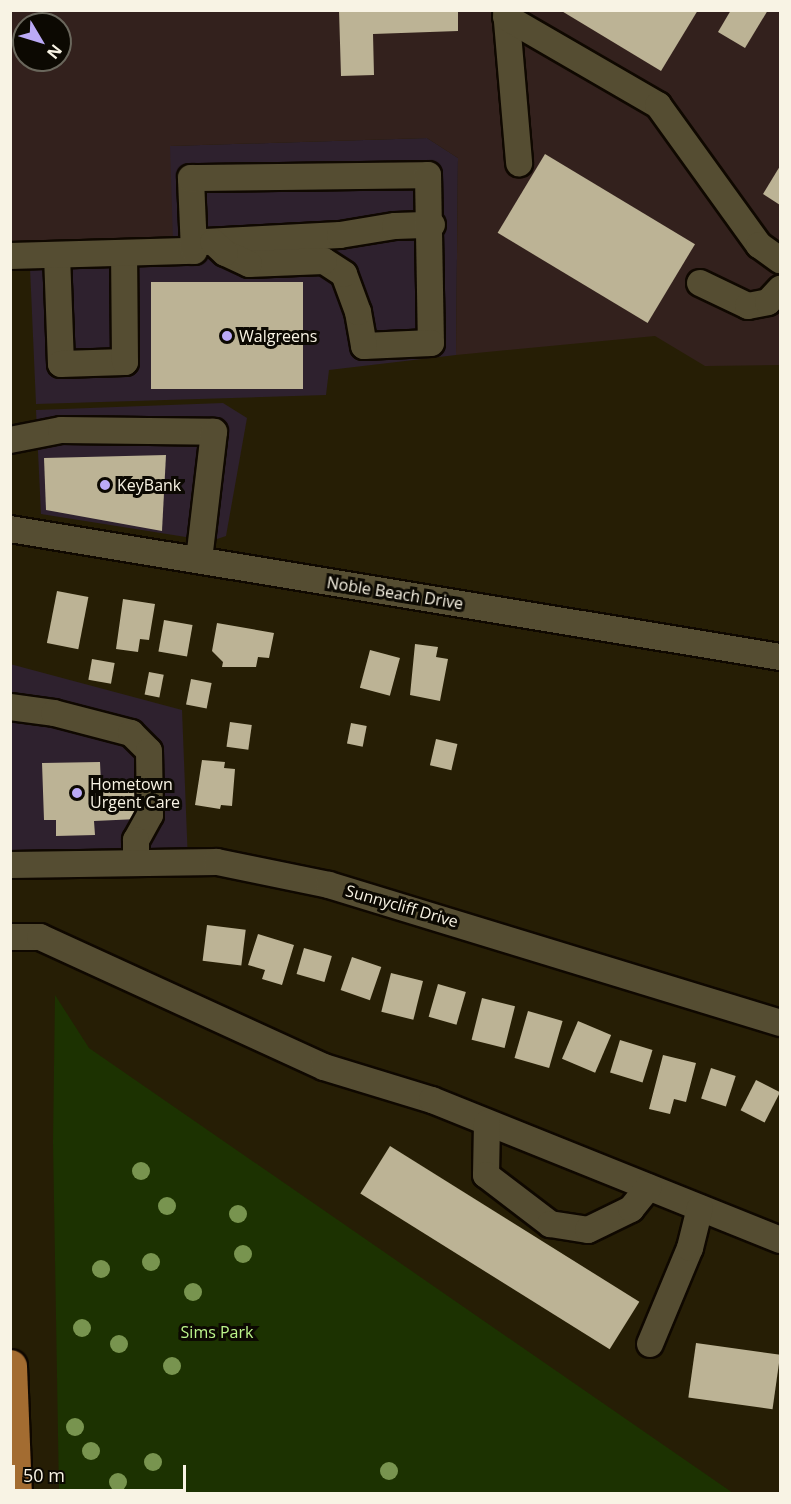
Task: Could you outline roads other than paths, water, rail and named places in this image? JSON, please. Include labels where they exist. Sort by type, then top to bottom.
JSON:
[{"type":"main road","points":[[10,1366],[15,1494]]},
{"type":"street","points":[[506,14],[519,163]]},
{"type":"street","points":[[506,14],[658,105],[752,236],[780,260]]},
{"type":"street","points":[[429,175],[432,225],[430,343],[364,346],[358,312],[344,274],[324,261],[249,264],[203,242],[191,178],[429,175]]},
{"type":"street","points":[[10,256],[194,251],[203,242],[340,235],[395,225],[432,225]]},
{"type":"street","points":[[57,255],[61,364],[125,362],[124,253]]},
{"type":"street","points":[[700,284],[748,306],[768,302],[780,289]]},
{"type":"street","points":[[10,440],[61,430],[214,432],[199,560]]},
{"type":"street","name":"Noble Beach Drive","points":[[10,529],[780,657]]},
{"type":"street","points":[[10,707],[54,713],[131,733],[149,751],[150,815],[136,840],[136,861]]},
{"type":"street","name":"Sunnycliff Drive","points":[[10,865],[136,861],[217,862],[329,885],[780,1023]]},
{"type":"street","points":[[10,937],[40,937],[324,1067],[432,1100],[780,1240]]},
{"type":"street","points":[[488,1123],[486,1175],[550,1224],[588,1230],[631,1209],[649,1187]]},
{"type":"street","points":[[650,1344],[690,1248],[700,1208]]},
{"type":"place","name":"Walgreens","points":[[227,336]]},
{"type":"place","name":"KeyBank","points":[[105,485]]},
{"type":"place","name":"Hometown Urgent Care","points":[[77,793]]},
{"type":"park label","name":"Sims Park","points":[[217,1332]]}]
